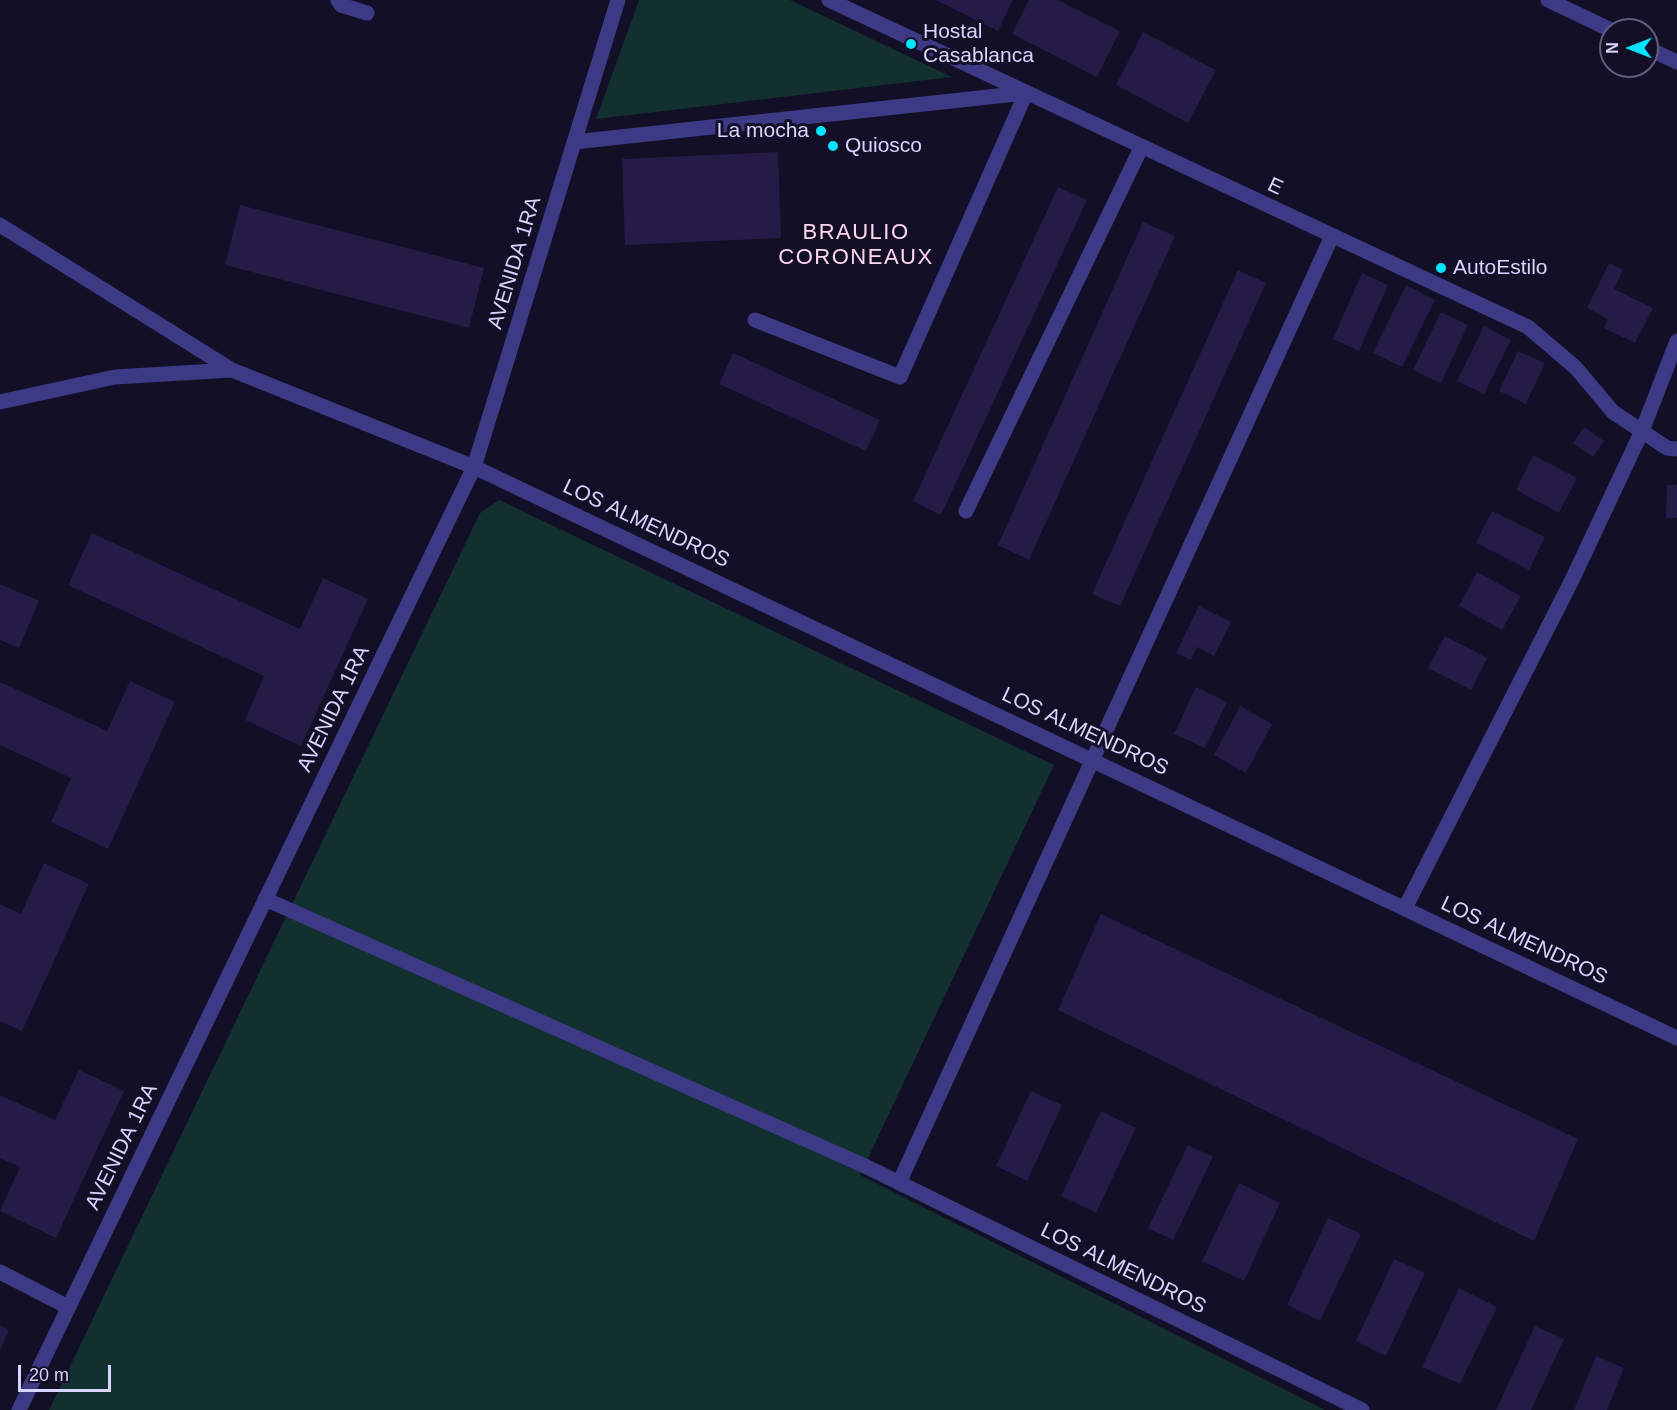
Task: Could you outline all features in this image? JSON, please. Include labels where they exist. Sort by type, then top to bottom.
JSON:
[{"type":"street","points":[[338,0],[341,5],[367,13]]},
{"type":"street","name":"AVENIDA 1RA","points":[[19,1410],[474,467],[618,0]]},
{"type":"street","name":"E","points":[[829,0],[1141,148],[1528,327],[1576,368],[1612,412],[1667,448],[1677,449]]},
{"type":"street","points":[[1548,0],[1599,24]]},
{"type":"street","points":[[1659,54],[1677,62]]},
{"type":"street","points":[[574,142],[1026,93]]},
{"type":"street","points":[[755,320],[900,377],[1026,93]]},
{"type":"street","points":[[966,512],[1141,148]]},
{"type":"street","name":"LOS ALMENDROS","points":[[0,225],[232,370],[474,467],[1094,759],[1677,1038]]},
{"type":"street","points":[[899,1183],[1332,236]]},
{"type":"street","points":[[1405,908],[1566,590],[1642,431],[1677,341]]},
{"type":"street","points":[[0,402],[115,377],[232,370]]},
{"type":"street","name":"LOS ALMENDROS","points":[[265,899],[865,1166],[1362,1410]]},
{"type":"street","points":[[0,1272],[68,1307]]},
{"type":"green space","points":[[639,0],[790,0],[952,77],[596,119]]},
{"type":"green space","points":[[499,500],[1054,765],[860,1175],[1325,1410],[49,1410],[480,513]]},
{"type":"building","points":[[936,0],[1013,0],[998,31]]},
{"type":"building","points":[[1029,0],[1058,0],[1120,31],[1097,77],[1012,34]]},
{"type":"building","points":[[1143,32],[1216,70],[1188,123],[1116,85]]},
{"type":"building","points":[[778,152],[781,238],[625,245],[622,159]]},
{"type":"building","points":[[1058,187],[1087,200],[941,515],[913,501]]},
{"type":"building","points":[[240,205],[484,268],[469,328],[225,265]]},
{"type":"building","points":[[1143,222],[1175,236],[1029,560],[998,545]]},
{"type":"building","points":[[1609,263],[1623,270],[1614,289],[1653,308],[1635,343],[1604,328],[1608,319],[1587,308]]},
{"type":"building","points":[[1238,270],[1266,283],[1120,606],[1092,594]]},
{"type":"building","points":[[1362,273],[1388,285],[1359,351],[1333,339]]},
{"type":"building","points":[[1406,285],[1435,300],[1402,367],[1373,353]]},
{"type":"building","points":[[1441,312],[1468,325],[1441,383],[1413,370]]},
{"type":"building","points":[[1484,326],[1511,340],[1484,394],[1457,381]]},
{"type":"building","points":[[1518,351],[1545,363],[1526,404],[1499,391]]},
{"type":"building","points":[[733,353],[880,420],[866,451],[719,384]]},
{"type":"building","points":[[1584,427],[1604,441],[1593,457],[1573,443]]},
{"type":"building","points":[[1533,455],[1577,478],[1559,513],[1516,490]]},
{"type":"building","points":[[1667,485],[1677,485],[1677,518],[1666,518]]},
{"type":"building","points":[[1492,511],[1545,537],[1529,570],[1476,543]]},
{"type":"building","points":[[92,533],[300,629],[323,578],[368,599],[301,746],[245,720],[264,676],[68,585]]},
{"type":"building","points":[[1477,572],[1521,596],[1502,630],[1459,606]]},
{"type":"building","points":[[0,584],[39,601],[19,648],[0,640]]},
{"type":"building","points":[[1199,606],[1231,622],[1214,656],[1197,647],[1191,660],[1176,653]]},
{"type":"building","points":[[1445,636],[1487,658],[1471,690],[1428,668]]},
{"type":"building","points":[[130,681],[175,702],[108,849],[51,822],[71,778],[0,745],[0,682],[107,731]]},
{"type":"building","points":[[1196,687],[1227,702],[1205,748],[1174,734]]},
{"type":"building","points":[[1240,706],[1272,724],[1246,773],[1214,755]]},
{"type":"building","points":[[44,863],[89,884],[22,1031],[0,1021],[0,904],[21,914]]},
{"type":"building","points":[[1101,914],[1578,1139],[1534,1241],[1058,1010]]},
{"type":"building","points":[[79,1070],[124,1091],[56,1238],[0,1211],[20,1167],[0,1158],[0,1095],[55,1120]]},
{"type":"building","points":[[1031,1091],[1062,1105],[1027,1181],[996,1166]]},
{"type":"building","points":[[1101,1111],[1136,1128],[1096,1213],[1061,1196]]},
{"type":"building","points":[[1188,1145],[1213,1157],[1173,1240],[1148,1228]]},
{"type":"building","points":[[1239,1183],[1280,1203],[1244,1281],[1202,1261]]},
{"type":"building","points":[[1328,1218],[1361,1234],[1320,1321],[1287,1305]]},
{"type":"building","points":[[1394,1259],[1425,1273],[1386,1356],[1356,1341]]},
{"type":"building","points":[[1459,1288],[1497,1307],[1460,1384],[1422,1367]]},
{"type":"building","points":[[0,1325],[9,1330],[0,1350]]},
{"type":"building","points":[[1535,1326],[1564,1339],[1531,1410],[1496,1410]]},
{"type":"building","points":[[1596,1356],[1624,1368],[1607,1410],[1574,1410]]},
{"type":"place","name":"Hostal Casablanca","points":[[911,44]]},
{"type":"place","name":"La mocha","points":[[821,131]]},
{"type":"place","name":"Quiosco","points":[[833,146]]},
{"type":"place","name":"AutoEstilo","points":[[1441,268]]},
{"type":"district","name":"BRAULIO CORONEAUX","points":[[856,246]]}]
